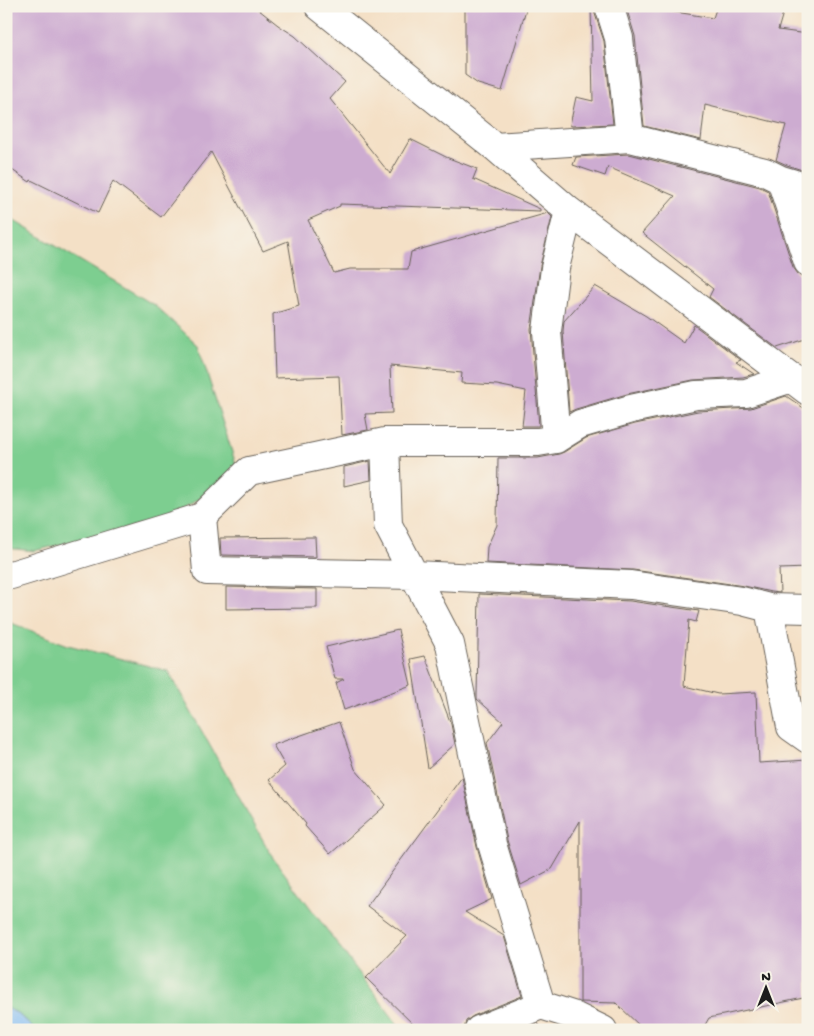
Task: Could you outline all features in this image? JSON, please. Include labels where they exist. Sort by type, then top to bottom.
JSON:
[{"type":"street","points":[[319,6],[495,148],[569,211],[800,384]]},
{"type":"street","points":[[609,6],[619,38],[630,138]]},
{"type":"street","points":[[495,148],[630,138],[765,172],[781,180],[808,188]]},
{"type":"street","points":[[781,180],[808,262]]},
{"type":"street","points":[[556,439],[547,332],[555,268],[569,211]]},
{"type":"street","points":[[6,574],[11,575],[202,517],[249,471],[386,442],[538,442],[556,439],[580,424],[631,409],[696,395],[746,393],[800,384]]},
{"type":"street","points":[[386,442],[388,525],[450,644],[492,844],[541,1005]]},
{"type":"street","points":[[202,517],[208,571],[414,575],[631,585],[742,601],[769,608],[808,609]]},
{"type":"street","points":[[769,608],[791,727],[808,738]]},
{"type":"street","points":[[479,1030],[541,1005],[572,1015],[603,1030]]},
{"type":"green space","points":[[6,216],[154,305],[198,345],[239,474],[168,519],[34,551],[6,548]]},
{"type":"green space","points":[[6,621],[68,645],[168,671],[273,858],[402,1030],[35,1030],[17,1013],[6,1008]]},
{"type":"water","points":[[6,1008],[17,1013],[35,1030],[6,1030]]},
{"type":"building","points":[[6,6],[254,6],[295,36],[345,82],[330,99],[390,174],[410,139],[446,157],[477,169],[473,179],[540,209],[540,211],[340,204],[340,206],[308,220],[334,273],[350,269],[408,269],[411,252],[548,213],[552,217],[540,266],[531,329],[539,426],[522,426],[526,391],[497,385],[461,383],[462,373],[390,366],[392,413],[365,414],[368,430],[342,435],[339,376],[275,378],[273,314],[299,306],[288,241],[263,251],[211,152],[161,217],[113,181],[98,213],[31,180],[30,182],[6,166]]},
{"type":"building","points":[[465,6],[527,6],[502,91],[478,84],[465,75]]},
{"type":"building","points":[[591,6],[594,6],[604,41],[613,124],[572,126],[570,125],[576,97],[593,101]]},
{"type":"building","points":[[717,6],[785,6],[778,30],[808,34],[808,172],[776,160],[786,125],[705,105],[701,140],[644,126],[635,36],[626,7],[663,10],[713,18]]},
{"type":"building","points":[[629,154],[760,187],[768,191],[793,267],[798,274],[808,277],[808,338],[777,348],[709,297],[713,289],[642,233],[675,196],[608,167],[605,176],[573,165],[576,157]]},
{"type":"building","points":[[595,286],[646,316],[684,343],[694,325],[741,360],[736,362],[754,374],[743,377],[693,380],[627,394],[569,412],[563,331],[564,321]]},
{"type":"building","points":[[786,396],[808,411],[808,568],[779,569],[780,593],[633,570],[486,563],[487,547],[497,525],[498,458],[538,458],[559,454],[586,438],[635,424],[698,411],[751,408]]},
{"type":"building","points":[[370,461],[371,480],[344,486],[344,467]]},
{"type":"building","points":[[315,537],[316,557],[221,555],[220,538]]},
{"type":"building","points":[[226,587],[317,589],[317,608],[226,609]]},
{"type":"building","points":[[479,594],[630,601],[699,611],[696,622],[689,620],[684,686],[718,694],[756,692],[759,763],[808,760],[808,997],[709,1018],[702,1030],[644,1030],[616,1003],[580,1002],[580,821],[552,869],[521,885],[507,840],[487,743],[503,722],[477,699]]},
{"type":"building","points":[[398,630],[411,685],[344,710],[336,683],[344,679],[335,679],[326,647]]},
{"type":"building","points":[[425,656],[451,724],[455,744],[428,768],[411,659]]},
{"type":"building","points":[[339,722],[355,769],[386,805],[330,854],[269,780],[285,766],[273,745]]},
{"type":"building","points":[[462,777],[477,847],[492,899],[465,912],[504,936],[522,996],[473,1016],[466,1021],[464,1030],[419,1030],[366,978],[407,936],[367,906]]},
{"type":"building","points":[[538,1023],[542,1030],[521,1030]]}]
